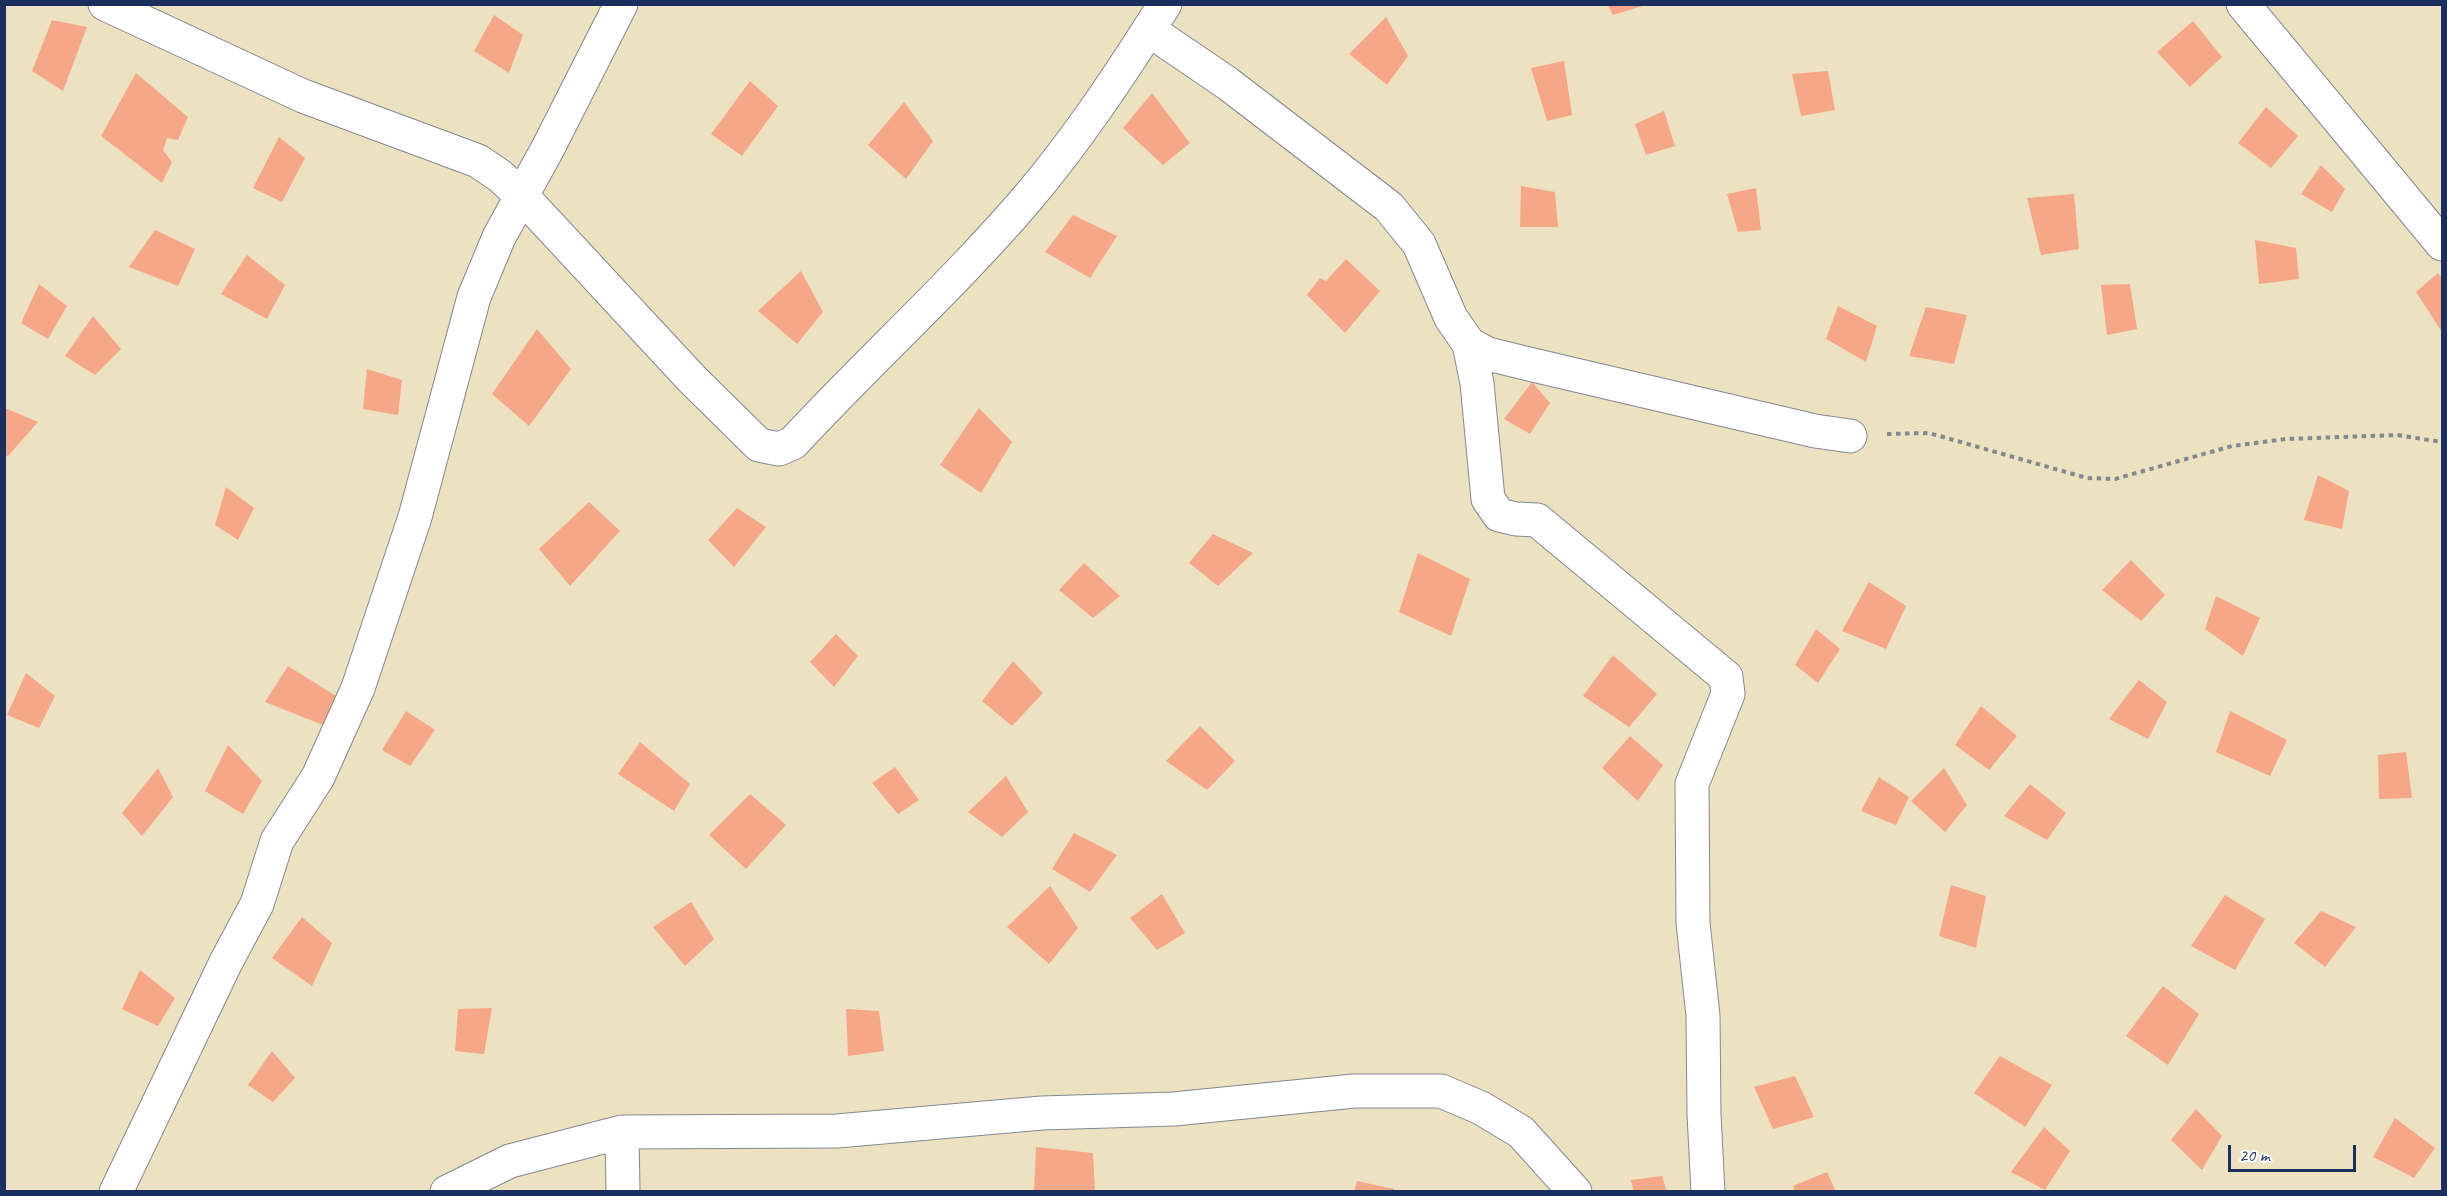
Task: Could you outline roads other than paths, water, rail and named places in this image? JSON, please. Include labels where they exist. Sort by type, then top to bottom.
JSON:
[{"type":"street","points":[[105,4],[303,96],[478,161],[500,176],[522,196],[700,388],[759,445],[779,449],[793,443],[882,353],[1025,201],[1095,113],[1157,17],[1227,83],[1389,207],[1419,244],[1451,318],[1469,344],[1477,383],[1488,499],[1499,515],[1537,520],[1726,677],[1728,694],[1692,784],[1693,924],[1703,1016],[1708,1191]]},
{"type":"street","points":[[116,1191],[226,962],[257,904],[277,841],[318,777],[358,688],[415,517],[474,297],[499,237],[621,4]]},
{"type":"street","points":[[2243,4],[2442,244]]},
{"type":"street","points":[[1469,344],[1488,354],[1533,365],[1815,431],[1850,436]]},
{"type":"street","points":[[447,1191],[510,1161],[622,1132],[837,1131],[1042,1113],[1174,1109],[1354,1091],[1441,1091],[1481,1108],[1521,1131],[1575,1191]]},
{"type":"street","points":[[622,1132],[623,1191]]}]
